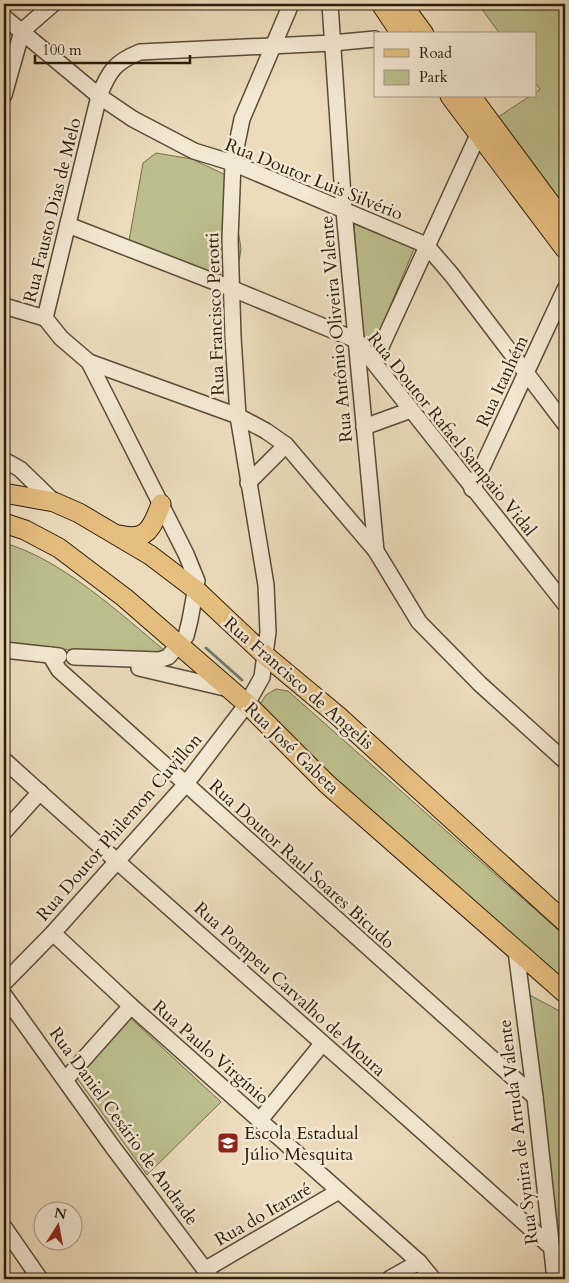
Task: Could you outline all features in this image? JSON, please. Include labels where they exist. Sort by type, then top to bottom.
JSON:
[{"type":"main road","points":[[381,4],[400,32]]},
{"type":"main road","points":[[402,4],[416,31]]},
{"type":"main road","points":[[452,98],[565,249]]},
{"type":"main road","points":[[472,98],[565,223]]},
{"type":"main road","name":"Rua Francisco de Angelis","points":[[4,493],[54,502],[118,534],[196,590],[266,656],[337,715],[565,922]]},
{"type":"main road","points":[[118,534],[138,538],[146,533],[154,521],[160,504]]},
{"type":"main road","name":"Rua José Gabeta","points":[[4,523],[25,530],[59,548],[125,598],[247,704],[327,784],[396,842],[565,994]]},
{"type":"street","points":[[4,95],[22,31],[53,4]]},
{"type":"street","name":"Rua Francisco Perotti","points":[[268,632],[263,560],[248,483],[238,416],[232,338],[233,289],[230,239],[233,163],[242,119],[291,4]]},
{"type":"street","name":"Rua Antônio Oliveira Valente","points":[[330,4],[344,211],[376,551]]},
{"type":"street","name":"Rua Doutor Luis Silvério","points":[[4,17],[99,96],[133,119],[194,151],[233,163],[426,245],[526,371],[565,424]]},
{"type":"street","name":"Rua Fausto Dias de Melo","points":[[196,590],[197,581],[186,554],[89,362],[61,338],[45,318],[99,96],[115,65],[140,52],[332,43],[374,39]]},
{"type":"street","points":[[374,362],[479,133]]},
{"type":"street","name":"Rua Doutor Rafael Sampaio Vidal","points":[[68,225],[233,289],[356,340],[472,489],[565,604]]},
{"type":"street","name":"Rua Itanhém","points":[[472,489],[565,289]]},
{"type":"street","points":[[4,306],[45,318]]},
{"type":"street","points":[[89,362],[238,416],[266,430],[286,445],[376,551],[419,622],[480,684],[565,761]]},
{"type":"street","points":[[364,427],[411,410]]},
{"type":"street","points":[[248,483],[286,445]]},
{"type":"street","points":[[4,460],[20,469],[54,502]]},
{"type":"street","points":[[74,658],[159,660],[168,657],[186,636],[196,590]]},
{"type":"street","name":"Rua Doutor Philemon Cuvillon","points":[[4,984],[53,933],[185,786],[247,704],[262,677],[268,632]]},
{"type":"street","points":[[4,650],[157,670],[230,689]]},
{"type":"street","name":"Rua Doutor Raul Soares Bicudo","points":[[50,655],[59,670],[185,786],[535,1097]]},
{"type":"street","name":"Rua Pompeu Carvalho de Moura","points":[[4,760],[322,1044],[421,1129],[552,1248]]},
{"type":"street","points":[[4,832],[40,792]]},
{"type":"street","name":"Rua Paulo Virgínio","points":[[53,933],[131,1006],[419,1262],[433,1279]]},
{"type":"street","name":"Rua Synira de Arruda Valente","points":[[516,951],[535,1097],[554,1279]]},
{"type":"street","name":"Rua Daniel Cesário de Andrade","points":[[4,995],[66,1079],[112,1146],[209,1274]]},
{"type":"street","points":[[66,1079],[131,1006]]},
{"type":"street","points":[[260,1120],[322,1044]]},
{"type":"street","name":"Rua do Itararé","points":[[209,1274],[339,1192]]},
{"type":"street","points":[[4,1227],[40,1279]]},
{"type":"street","points":[[389,1279],[419,1262]]},
{"type":"green space","points":[[478,4],[565,4],[565,208],[498,117],[527,98],[536,98],[536,92],[540,89],[536,84],[536,32],[499,32]]},
{"type":"green space","points":[[156,153],[192,159],[230,177],[241,249],[236,281],[128,246],[143,163]]},
{"type":"green space","points":[[354,224],[414,249],[372,350],[363,337]]},
{"type":"green space","points":[[4,543],[25,550],[68,574],[165,651],[147,659],[4,642]]},
{"type":"green space","points":[[276,689],[288,691],[565,936],[565,992],[256,710],[266,695]]},
{"type":"green space","points":[[526,993],[565,1014],[565,1276]]},
{"type":"green space","points":[[126,1014],[221,1102],[147,1175],[74,1074]]},
{"type":"waterway","points":[[206,648],[242,680]]},
{"type":"place","name":"Escola Estadual Júlio Mesquita","points":[[228,1143]]}]
